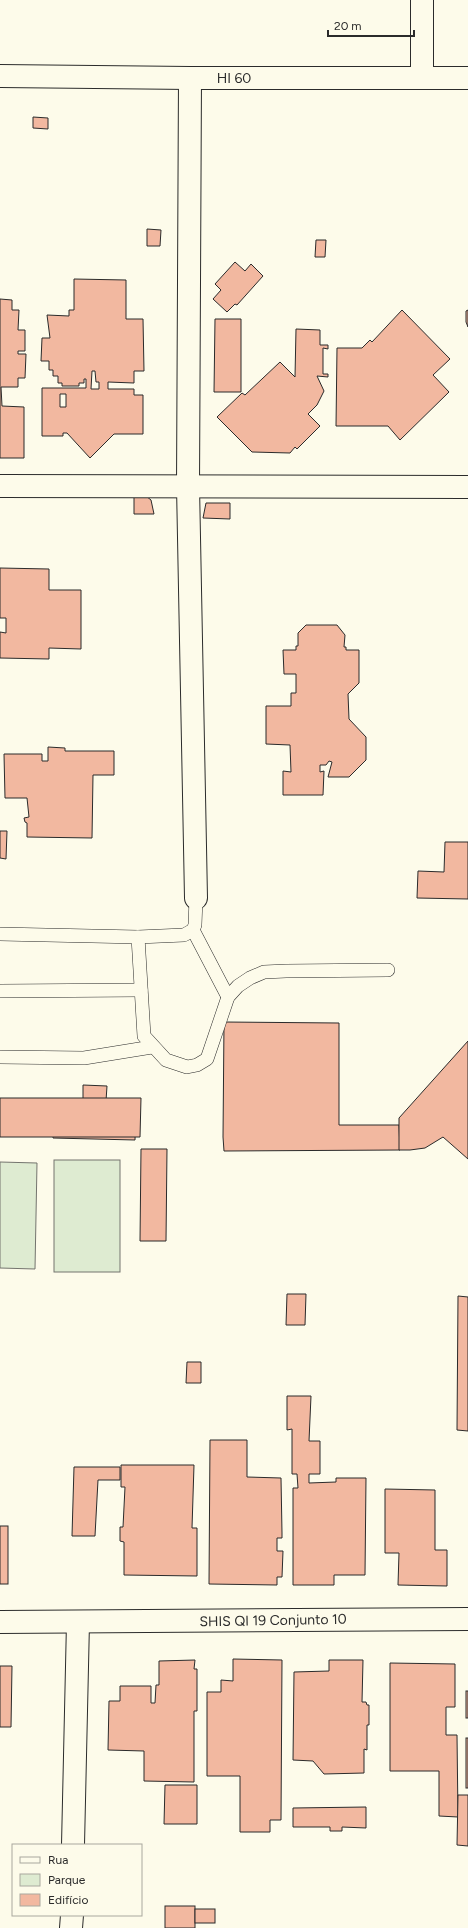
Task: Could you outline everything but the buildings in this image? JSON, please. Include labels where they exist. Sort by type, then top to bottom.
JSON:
[{"type":"street","points":[[422,0],[422,77]]},
{"type":"street","name":"HI 60","points":[[0,76],[468,78]]},
{"type":"street","points":[[190,78],[188,486],[196,898]]},
{"type":"street","points":[[0,486],[468,487]]},
{"type":"street","name":"SHIS QI 19 Conjunto 10","points":[[0,1622],[468,1619]]},
{"type":"street","points":[[73,1844],[78,1622]]},
{"type":"street","points":[[71,1928],[72,1916]]},
{"type":"lane","points":[[0,934],[138,937],[184,935],[193,930],[195,925],[196,898]]},
{"type":"lane","points":[[193,930],[228,997]]},
{"type":"lane","points":[[138,937],[144,1036],[152,1047],[166,1060],[187,1066],[197,1065],[207,1059],[228,997],[238,986],[250,978],[264,972],[388,970]]},
{"type":"lane","points":[[0,991],[141,990]]},
{"type":"lane","points":[[0,1057],[84,1058],[152,1047]]},
{"type":"green space","points":[[54,1160],[120,1160],[120,1272],[54,1272]]},
{"type":"green space","points":[[0,1162],[37,1163],[35,1269],[0,1268]]}]
